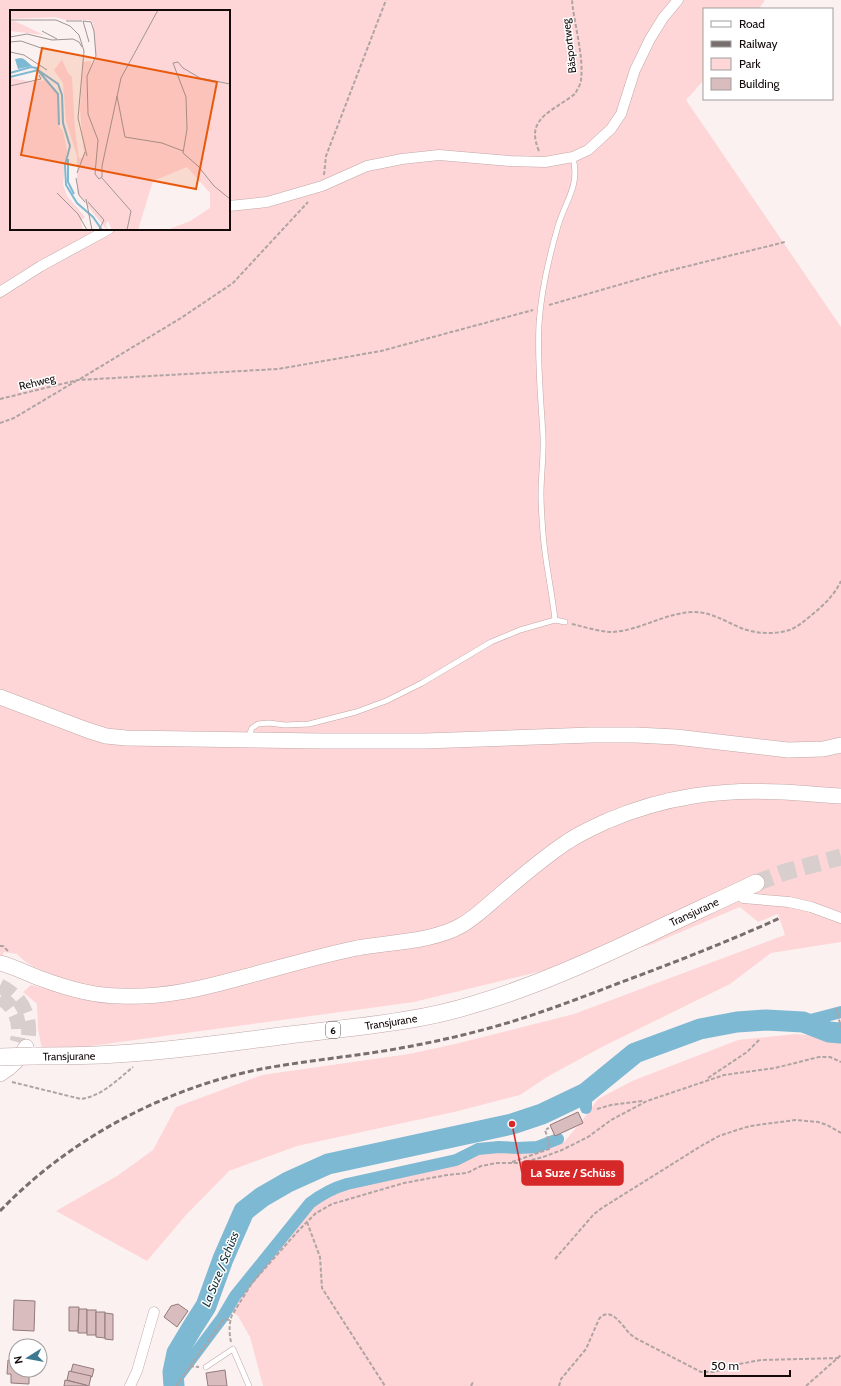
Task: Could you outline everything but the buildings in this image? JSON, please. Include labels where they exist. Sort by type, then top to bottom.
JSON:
[{"type":"main road","name":"Transjurane","points":[[0,1057],[25,1050],[110,1055],[190,1048],[358,1028],[442,1013],[473,1005],[545,980],[756,883]]},
{"type":"street","points":[[230,206],[267,202],[322,186],[367,166],[402,159],[440,155],[510,161],[545,162],[573,157],[588,150],[611,129],[621,114],[636,70],[650,39],[663,18],[678,0]]},
{"type":"street","points":[[0,292],[41,266],[107,230]]},
{"type":"street","points":[[0,697],[106,736],[157,739],[425,741],[591,735],[636,735],[676,737],[788,750],[823,749],[841,744]]},
{"type":"street","points":[[0,963],[59,985],[100,995],[146,996],[180,992],[358,948],[434,936],[448,932],[462,925],[479,913],[541,861],[569,840],[593,827],[659,802],[691,796],[745,792],[782,792],[841,796]]},
{"type":"street","points":[[743,898],[789,902],[811,907],[841,918]]},
{"type":"street","points":[[0,1063],[12,1053],[25,1050]]},
{"type":"street","points":[[0,1074],[15,1064],[25,1050]]},
{"type":"street","points":[[130,1386],[137,1371],[154,1312]]},
{"type":"lane","points":[[555,620],[552,594],[545,559],[541,494],[544,446],[539,345],[541,308],[549,262],[558,225],[575,182],[576,167],[573,157]]},
{"type":"lane","points":[[248,739],[252,728],[258,724],[308,724],[356,712],[386,701],[422,683],[491,642],[520,630],[555,620],[564,622]]},
{"type":"lane","points":[[726,897],[743,898]]},
{"type":"lane","points":[[206,1367],[233,1349],[249,1386]]},
{"type":"path","points":[[0,423],[14,418],[78,380],[181,318],[233,283],[322,186],[326,156],[386,0]]},
{"type":"path","name":"Bäsportweg","points":[[545,162],[534,139],[536,126],[544,114],[574,94],[581,82],[581,64],[572,0]]},
{"type":"path","points":[[78,380],[278,369],[381,352],[541,308],[660,273],[786,242]]},
{"type":"path","name":"Rehweg","points":[[0,399],[78,380]]},
{"type":"path","points":[[564,622],[612,632],[625,630],[677,613],[695,612],[711,614],[742,628],[759,632],[776,633],[792,629],[804,621],[827,602],[841,581]]},
{"type":"path","points":[[836,1008],[841,1027]]},
{"type":"path","points":[[706,1080],[746,1052],[760,1040]]},
{"type":"path","points":[[233,1349],[229,1336],[230,1320],[252,1283],[316,1213],[332,1204],[347,1198],[404,1183],[447,1175],[468,1173],[481,1166],[501,1162],[522,1162],[543,1157],[571,1146],[588,1137],[610,1120],[646,1101],[688,1088],[706,1080],[724,1075],[776,1068],[819,1057],[830,1057],[841,1062]]},
{"type":"path","points":[[596,1109],[611,1105],[646,1101]]},
{"type":"path","points":[[555,1259],[586,1223],[602,1208],[719,1136],[750,1126],[795,1120],[818,1122],[841,1133]]},
{"type":"path","points":[[511,1162],[549,1149],[545,1130],[549,1128]]},
{"type":"path","points":[[307,1222],[320,1257],[322,1288],[385,1386]]},
{"type":"path","points":[[559,1386],[561,1379],[586,1349],[599,1319],[605,1314],[609,1314],[619,1320],[637,1339],[701,1372],[714,1372],[739,1364],[761,1360],[841,1356]]},
{"type":"path","points":[[176,1386],[224,1319],[230,1320]]},
{"type":"path","points":[[806,1386],[838,1357]]},
{"type":"path","points":[[471,1386],[473,1382]]},
{"type":"green space","points":[[0,0],[765,0],[760,8],[703,8],[703,81],[686,100],[841,327],[841,942],[771,953],[730,984],[602,1047],[547,1077],[520,1095],[454,1112],[297,1146],[229,1171],[186,1215],[147,1261],[56,1211],[117,1176],[153,1150],[176,1107],[262,1075],[409,1054],[574,1014],[785,935],[778,914],[758,922],[740,907],[650,945],[414,1002],[76,1048],[42,1049],[38,1029],[37,1004],[23,992],[31,985],[67,994],[63,979],[33,966],[17,954],[4,952],[2,956],[0,956]]},
{"type":"green space","points":[[796,1034],[841,1039],[841,1386],[263,1386],[250,1337],[238,1316],[232,1312],[300,1215],[343,1188],[370,1178],[481,1150],[533,1151],[564,1142],[598,1099],[632,1081],[738,1040]]},
{"type":"waterway","points":[[803,1022],[841,1012]]},
{"type":"waterway","name":"La Suze / Schüss","points":[[174,1386],[173,1372],[177,1353],[206,1306],[223,1259],[244,1211],[262,1197],[288,1182],[328,1164],[512,1124],[542,1114],[586,1093],[635,1053],[700,1029],[737,1022],[766,1020],[803,1022],[829,1032],[841,1033]]},
{"type":"waterway","points":[[586,1093],[586,1108]]},
{"type":"waterway","points":[[171,1386],[222,1318],[235,1296],[310,1203],[319,1197],[332,1189],[347,1184],[456,1160],[478,1149],[499,1147],[537,1147],[558,1139]]},
{"type":"tunnel","points":[[756,883],[785,872],[841,857]]},
{"type":"tunnel","points":[[0,986],[15,997],[25,1011],[29,1028],[26,1047]]},
{"type":"tunnel","points":[[0,998],[6,1001],[14,1011],[19,1029],[17,1042]]},
{"type":"railway","points":[[0,1211],[27,1185],[56,1161],[87,1140],[120,1120],[189,1090],[224,1078],[261,1069],[414,1046],[468,1034],[503,1024],[553,1008],[659,968],[780,918]]},
{"type":"place","name":"La Suze / Schüss","points":[[512,1124]]}]
